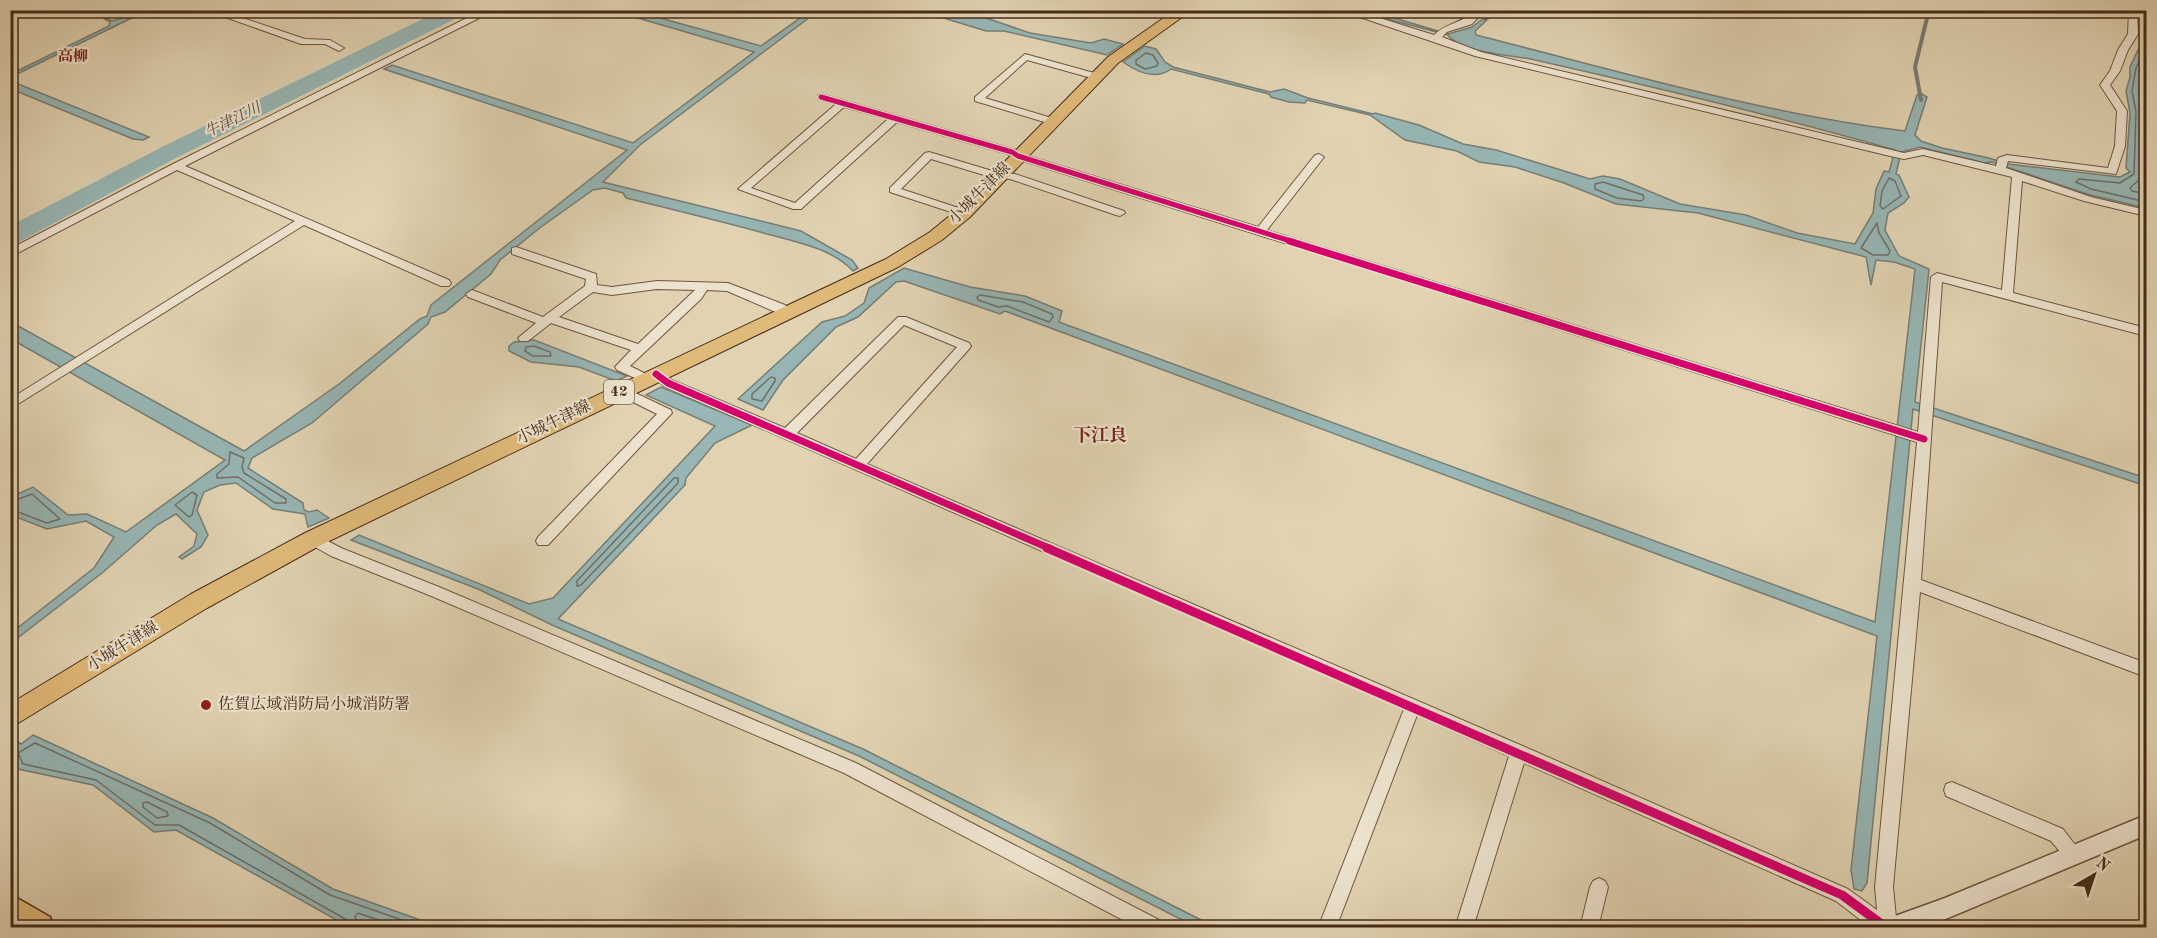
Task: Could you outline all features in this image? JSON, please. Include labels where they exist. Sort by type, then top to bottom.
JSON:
[{"type":"highway","points":[[10,909],[39,927]]},
{"type":"main road","name":"小城牛津線","points":[[10,717],[199,601],[313,539],[891,264],[936,236],[964,213],[1095,76],[1130,47],[1185,10]]},
{"type":"street","points":[[10,14],[19,10]]},
{"type":"street","points":[[209,10],[304,42],[318,40],[335,44],[339,48]]},
{"type":"street","points":[[10,254],[177,166],[491,10]]},
{"type":"street","points":[[1343,10],[1440,35],[1451,46],[1480,55],[1523,63],[1890,153],[1904,156],[1923,152],[2000,165],[2017,176],[2088,199],[2146,213]]},
{"type":"street","points":[[1440,35],[1469,22],[1481,10]]},
{"type":"street","points":[[2000,165],[2007,158],[2112,172],[2120,146],[2122,111],[2105,86],[2133,34],[2133,10]]},
{"type":"street","points":[[1051,122],[978,99],[1025,57],[1095,76]]},
{"type":"street","points":[[821,97],[1012,152],[1018,156],[1924,439]]},
{"type":"street","points":[[843,104],[743,189],[797,207],[894,119]]},
{"type":"street","points":[[964,213],[894,190],[929,155],[998,177],[1011,176],[1120,213]]},
{"type":"street","points":[[1260,232],[1319,157]]},
{"type":"street","points":[[177,166],[445,283]]},
{"type":"street","points":[[2007,295],[2017,176]]},
{"type":"street","points":[[10,405],[303,221]]},
{"type":"street","points":[[516,251],[592,277],[591,288]]},
{"type":"street","points":[[1889,927],[1884,887],[1913,583],[1937,277],[2146,332]]},
{"type":"street","points":[[524,338],[591,288],[612,291],[657,285],[728,287],[781,308],[787,313]]},
{"type":"street","points":[[703,287],[697,296],[621,367],[668,382],[1519,752],[1842,896],[1889,927]]},
{"type":"street","points":[[472,294],[640,349]]},
{"type":"street","points":[[788,434],[902,321],[965,346],[859,464]]},
{"type":"street","points":[[543,541],[666,413],[621,391]]},
{"type":"street","points":[[313,539],[336,552],[434,591],[850,768],[1157,927]]},
{"type":"street","points":[[1913,583],[2146,670]]},
{"type":"street","points":[[1328,927],[1413,706]]},
{"type":"street","points":[[1464,927],[1519,752]]},
{"type":"street","points":[[1952,790],[2057,836],[2073,854]]},
{"type":"street","points":[[1889,927],[1945,909],[2146,825]]},
{"type":"street","points":[[1589,927],[1599,887]]},
{"type":"water","points":[[91,11],[112,21],[146,11],[11,77],[11,74],[109,26],[110,22]]},
{"type":"water","points":[[614,11],[635,11],[761,46],[810,11],[818,11],[640,145],[603,182],[801,231],[852,260],[858,268],[853,271],[834,256],[797,242],[626,198],[623,193],[605,188],[593,190],[500,260],[491,274],[445,312],[431,317],[428,324],[312,423],[252,458],[248,468],[303,503],[304,510],[309,512],[317,510],[329,518],[308,527],[305,514],[273,509],[236,483],[220,485],[204,492],[197,510],[208,535],[201,547],[182,559],[179,557],[194,546],[197,534],[176,514],[157,525],[102,573],[11,643],[11,633],[94,568],[114,537],[86,521],[47,529],[11,515],[11,497],[33,487],[68,515],[87,514],[126,532],[225,460],[11,339],[11,322],[244,451],[339,384],[420,319],[427,316],[431,305],[627,150],[384,69],[392,65],[633,143],[754,52]]},
{"type":"water","points":[[921,11],[947,11],[986,18],[1030,33],[1091,43],[1104,39],[1123,44],[1107,55],[1004,31],[986,31]]},
{"type":"water","points":[[1357,11],[1371,11],[1448,34],[1472,27],[1488,15],[1491,16],[1475,31],[1476,35],[1689,90],[1797,113],[1905,131],[1917,95],[1920,93],[1927,97],[1915,135],[1921,141],[2008,164],[2120,177],[2130,172],[2126,168],[2130,113],[2126,91],[2130,67],[2145,35],[2144,12],[2146,11],[2146,173],[2141,175],[2145,178],[2146,208],[2090,195],[1992,162],[1984,163],[1920,147],[1901,152],[1896,174],[1899,175],[1909,197],[1888,213],[1885,230],[1899,256],[1929,269],[1915,402],[2146,478],[2146,486],[1913,409],[1867,883],[1862,891],[1854,889],[1851,870],[1877,636],[1005,311],[1000,314],[904,281],[896,282],[858,317],[836,327],[783,380],[763,410],[738,399],[822,322],[845,316],[864,303],[869,288],[904,268],[970,287],[1025,296],[1062,311],[1059,322],[1875,622],[1915,269],[1894,262],[1876,260],[1871,285],[1866,257],[1698,213],[1616,204],[1564,183],[1515,167],[1479,162],[1457,151],[1405,140],[1370,115],[1307,100],[1305,103],[1289,102],[1271,97],[1269,94],[1171,69],[1165,73],[1146,74],[1123,62],[1145,46],[1156,49],[1165,62],[1173,67],[1270,92],[1284,89],[1308,98],[1419,125],[1463,144],[1496,150],[1590,179],[1603,176],[1620,179],[1680,204],[1746,215],[1797,233],[1855,244],[1873,213],[1876,189],[1884,171],[1889,172],[1895,150],[1670,91],[1535,60],[1475,50],[1455,41],[1448,35]]},
{"type":"water","points":[[10,81],[149,137],[143,140],[133,139],[11,89]]},
{"type":"water","points":[[534,340],[627,376],[616,381],[579,367],[531,362],[509,351],[509,346],[514,342]]},
{"type":"water","points":[[661,387],[752,425],[715,443],[686,478],[685,485],[558,619],[863,749],[1215,927],[1196,927],[859,756],[552,625],[478,589],[351,540],[359,535],[529,604],[553,598],[715,426],[646,395]]},
{"type":"water","points":[[33,735],[213,818],[333,889],[440,927],[349,927],[176,830],[154,832],[93,785],[18,769],[11,753],[15,748],[11,741],[13,739],[21,744]]},
{"type":"waterway","name":"牛津江川","points":[[10,236],[168,153],[458,10]]},
{"type":"waterway","points":[[1485,19],[1495,10]]},
{"type":"waterway","points":[[1921,100],[1915,67],[1929,10]]},
{"type":"cycle path","points":[[821,97],[1012,152],[1018,156],[1924,439]]},
{"type":"cycle path","points":[[656,374],[668,383],[1842,895],[1887,928]]},
{"type":"place","name":"佐賀広域消防局小城消防署","points":[[206,705]]},
{"type":"district","name":"高柳","points":[[73,57]]},
{"type":"district","name":"下江良","points":[[1100,436]]}]
